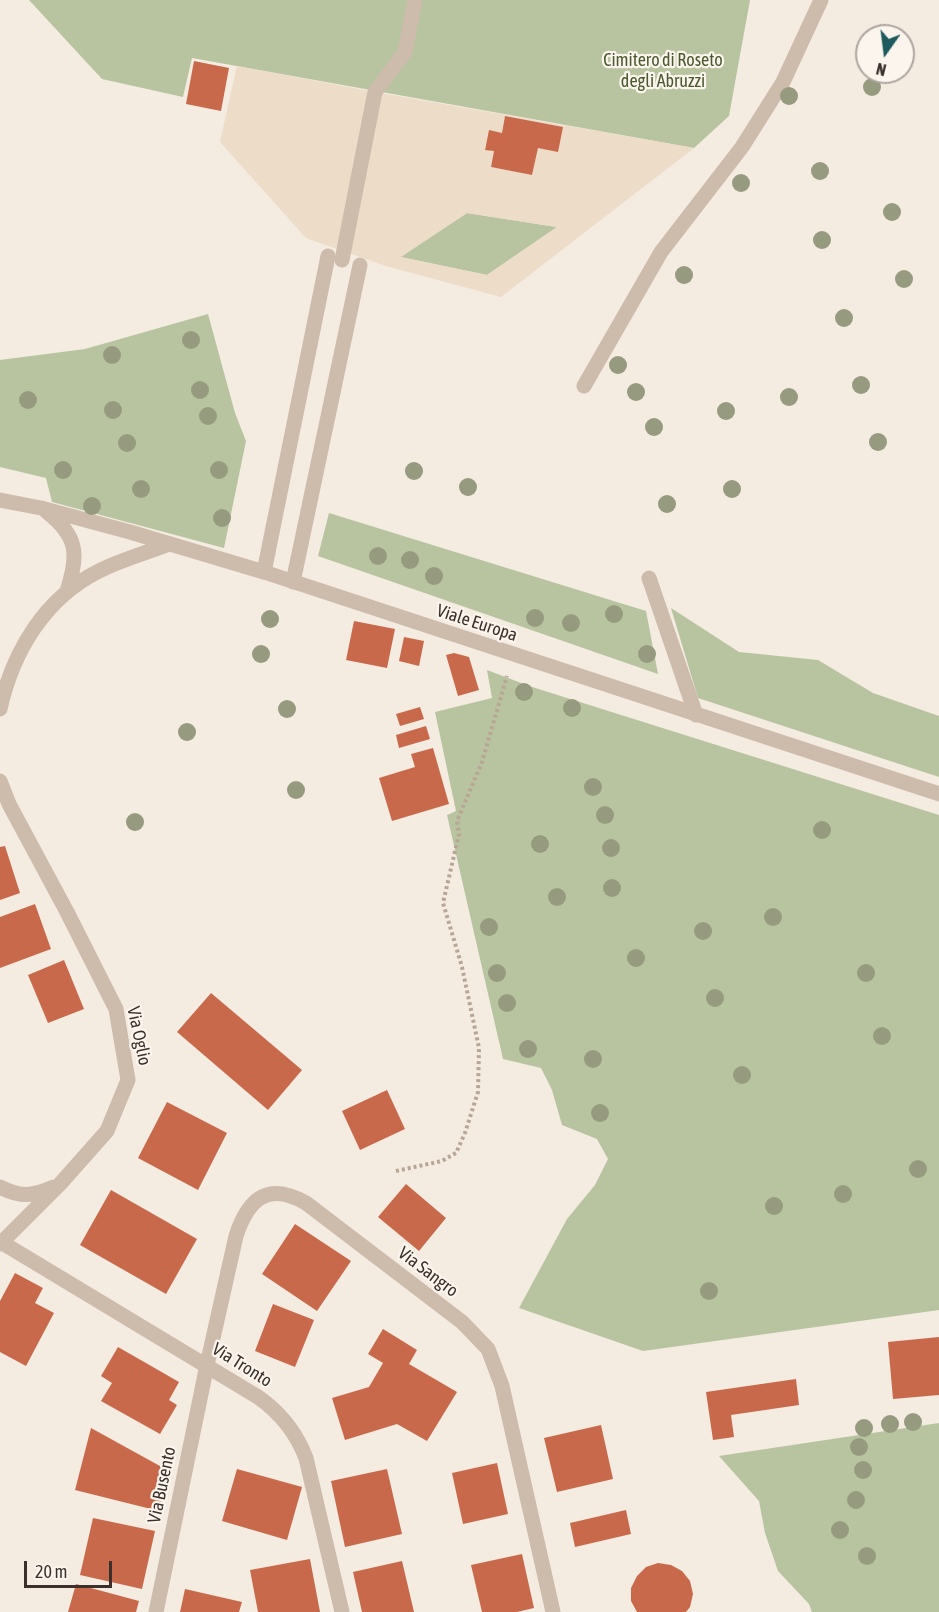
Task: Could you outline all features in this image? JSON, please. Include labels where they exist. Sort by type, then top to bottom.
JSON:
[{"type":"street","points":[[264,573],[375,92],[405,52],[415,0]]},
{"type":"street","points":[[584,386],[661,252],[742,147],[783,82],[821,0]]},
{"type":"street","points":[[293,582],[360,265]]},
{"type":"street","name":"Viale Europa","points":[[0,500],[41,508],[130,532],[293,582],[939,794]]},
{"type":"street","points":[[41,508],[63,526],[73,545],[74,561],[67,591]]},
{"type":"street","points":[[0,709],[12,667],[36,624],[50,607],[67,591],[101,570],[169,544]]},
{"type":"street","points":[[649,578],[696,715]]},
{"type":"street","name":"Via Oglio","points":[[0,781],[9,804],[116,1009],[128,1080],[107,1131],[60,1184],[1,1243]]},
{"type":"street","points":[[0,1187],[14,1193],[29,1195],[60,1184]]},
{"type":"street","name":"Via Sangro","points":[[207,1365],[236,1236],[246,1212],[255,1200],[267,1194],[283,1193],[298,1198],[462,1322],[488,1349],[502,1386],[553,1612]]},
{"type":"street","name":"Via Tronto","points":[[1,1243],[207,1365],[266,1403],[284,1419],[298,1438],[310,1470],[342,1612]]},
{"type":"street","name":"Via Busento","points":[[156,1612],[207,1365]]},
{"type":"path","points":[[396,1172],[442,1161],[456,1153],[478,1092],[479,1048],[462,967],[443,903],[459,834],[458,821],[482,762],[513,655]]},
{"type":"green space","name":"Cimitero di Roseto degli Abruzzi","points":[[29,0],[750,0],[729,116],[694,148],[192,58],[183,97],[102,79]]},
{"type":"green space","points":[[467,213],[557,227],[487,275],[400,257]]},
{"type":"green space","points":[[208,314],[235,413],[246,441],[224,548],[52,502],[46,478],[0,467],[0,360],[85,349]]},
{"type":"green space","points":[[329,513],[646,611],[658,674],[318,556]]},
{"type":"green space","points":[[671,608],[739,652],[818,660],[873,693],[939,716],[939,777],[698,698]]},
{"type":"green space","points":[[487,670],[529,686],[939,815],[939,1310],[643,1351],[519,1308],[567,1219],[595,1185],[608,1159],[597,1139],[562,1125],[552,1090],[541,1068],[503,1059],[447,815],[456,811],[435,712],[492,698]]},
{"type":"green space","points":[[939,1423],[939,1612],[812,1612],[809,1604],[778,1571],[765,1533],[759,1501],[719,1456]]},
{"type":"shaded area","points":[[237,66],[694,148],[501,297],[386,266],[306,238],[220,142]],"holes":[[[505,116],[562,127],[538,148],[532,175],[491,167],[494,151],[485,149],[489,131],[502,133]],[[467,213],[556,227],[556,228],[487,275],[401,257]]]},
{"type":"building","points":[[194,61],[229,68],[221,111],[186,104]]},
{"type":"building","points":[[505,116],[563,127],[558,152],[538,148],[532,175],[491,167],[494,151],[485,150],[489,130],[502,133]]},
{"type":"building","points":[[354,621],[395,629],[387,668],[346,660]]},
{"type":"building","points":[[404,637],[424,641],[419,666],[399,661]]},
{"type":"building","points":[[454,653],[469,657],[479,690],[458,696],[446,655]]},
{"type":"building","points":[[420,707],[424,719],[400,726],[396,714]]},
{"type":"building","points":[[426,726],[430,739],[399,748],[396,735]]},
{"type":"building","points":[[433,748],[449,804],[392,821],[379,778],[415,767],[411,754]]},
{"type":"building","points":[[5,846],[20,893],[0,900],[0,847]]},
{"type":"building","points":[[35,904],[51,949],[0,968],[0,917]]},
{"type":"building","points":[[64,960],[84,1009],[48,1023],[28,975]]},
{"type":"building","points":[[211,993],[302,1070],[268,1110],[177,1032]]},
{"type":"building","points":[[387,1090],[405,1129],[360,1150],[342,1111]]},
{"type":"building","points":[[167,1102],[227,1133],[198,1190],[138,1158]]},
{"type":"building","points":[[406,1184],[446,1218],[419,1251],[378,1217]]},
{"type":"building","points":[[111,1190],[197,1239],[166,1294],[80,1245]]},
{"type":"building","points":[[295,1224],[351,1261],[317,1311],[262,1274]]},
{"type":"building","points":[[15,1273],[43,1288],[35,1303],[54,1313],[26,1366],[0,1352],[0,1301]]},
{"type":"building","points":[[273,1304],[314,1320],[295,1367],[255,1351]]},
{"type":"building","points":[[383,1329],[417,1350],[409,1364],[457,1392],[427,1441],[397,1424],[345,1440],[332,1398],[369,1387],[383,1363],[368,1354]]},
{"type":"building","points":[[939,1337],[939,1395],[893,1399],[888,1342]]},
{"type":"building","points":[[118,1347],[179,1382],[169,1400],[177,1405],[160,1434],[101,1401],[112,1383],[101,1376]]},
{"type":"building","points":[[796,1379],[799,1405],[731,1415],[734,1437],[713,1440],[706,1392]]},
{"type":"building","points":[[601,1425],[613,1479],[557,1492],[544,1438]]},
{"type":"building","points":[[91,1428],[169,1471],[159,1511],[75,1490]]},
{"type":"building","points":[[497,1463],[508,1514],[463,1524],[452,1473]]},
{"type":"building","points":[[237,1469],[302,1487],[287,1540],[222,1521]]},
{"type":"building","points":[[387,1469],[402,1534],[345,1547],[331,1481]]},
{"type":"building","points":[[626,1510],[631,1534],[575,1547],[570,1523]]},
{"type":"building","points":[[93,1518],[155,1531],[142,1589],[80,1575]]},
{"type":"building","points":[[522,1554],[534,1608],[517,1612],[482,1612],[471,1565]]},
{"type":"building","points":[[310,1559],[320,1612],[258,1612],[250,1570]]},
{"type":"building","points":[[402,1561],[414,1612],[362,1612],[353,1572]]},
{"type":"building","points":[[658,1563],[671,1565],[682,1571],[690,1581],[693,1594],[690,1607],[686,1612],[637,1612],[631,1601],[631,1588],[637,1576],[646,1567]]},
{"type":"building","points":[[76,1584],[139,1601],[136,1612],[68,1612]]},
{"type":"building","points":[[185,1589],[242,1602],[239,1612],[180,1612]]}]
